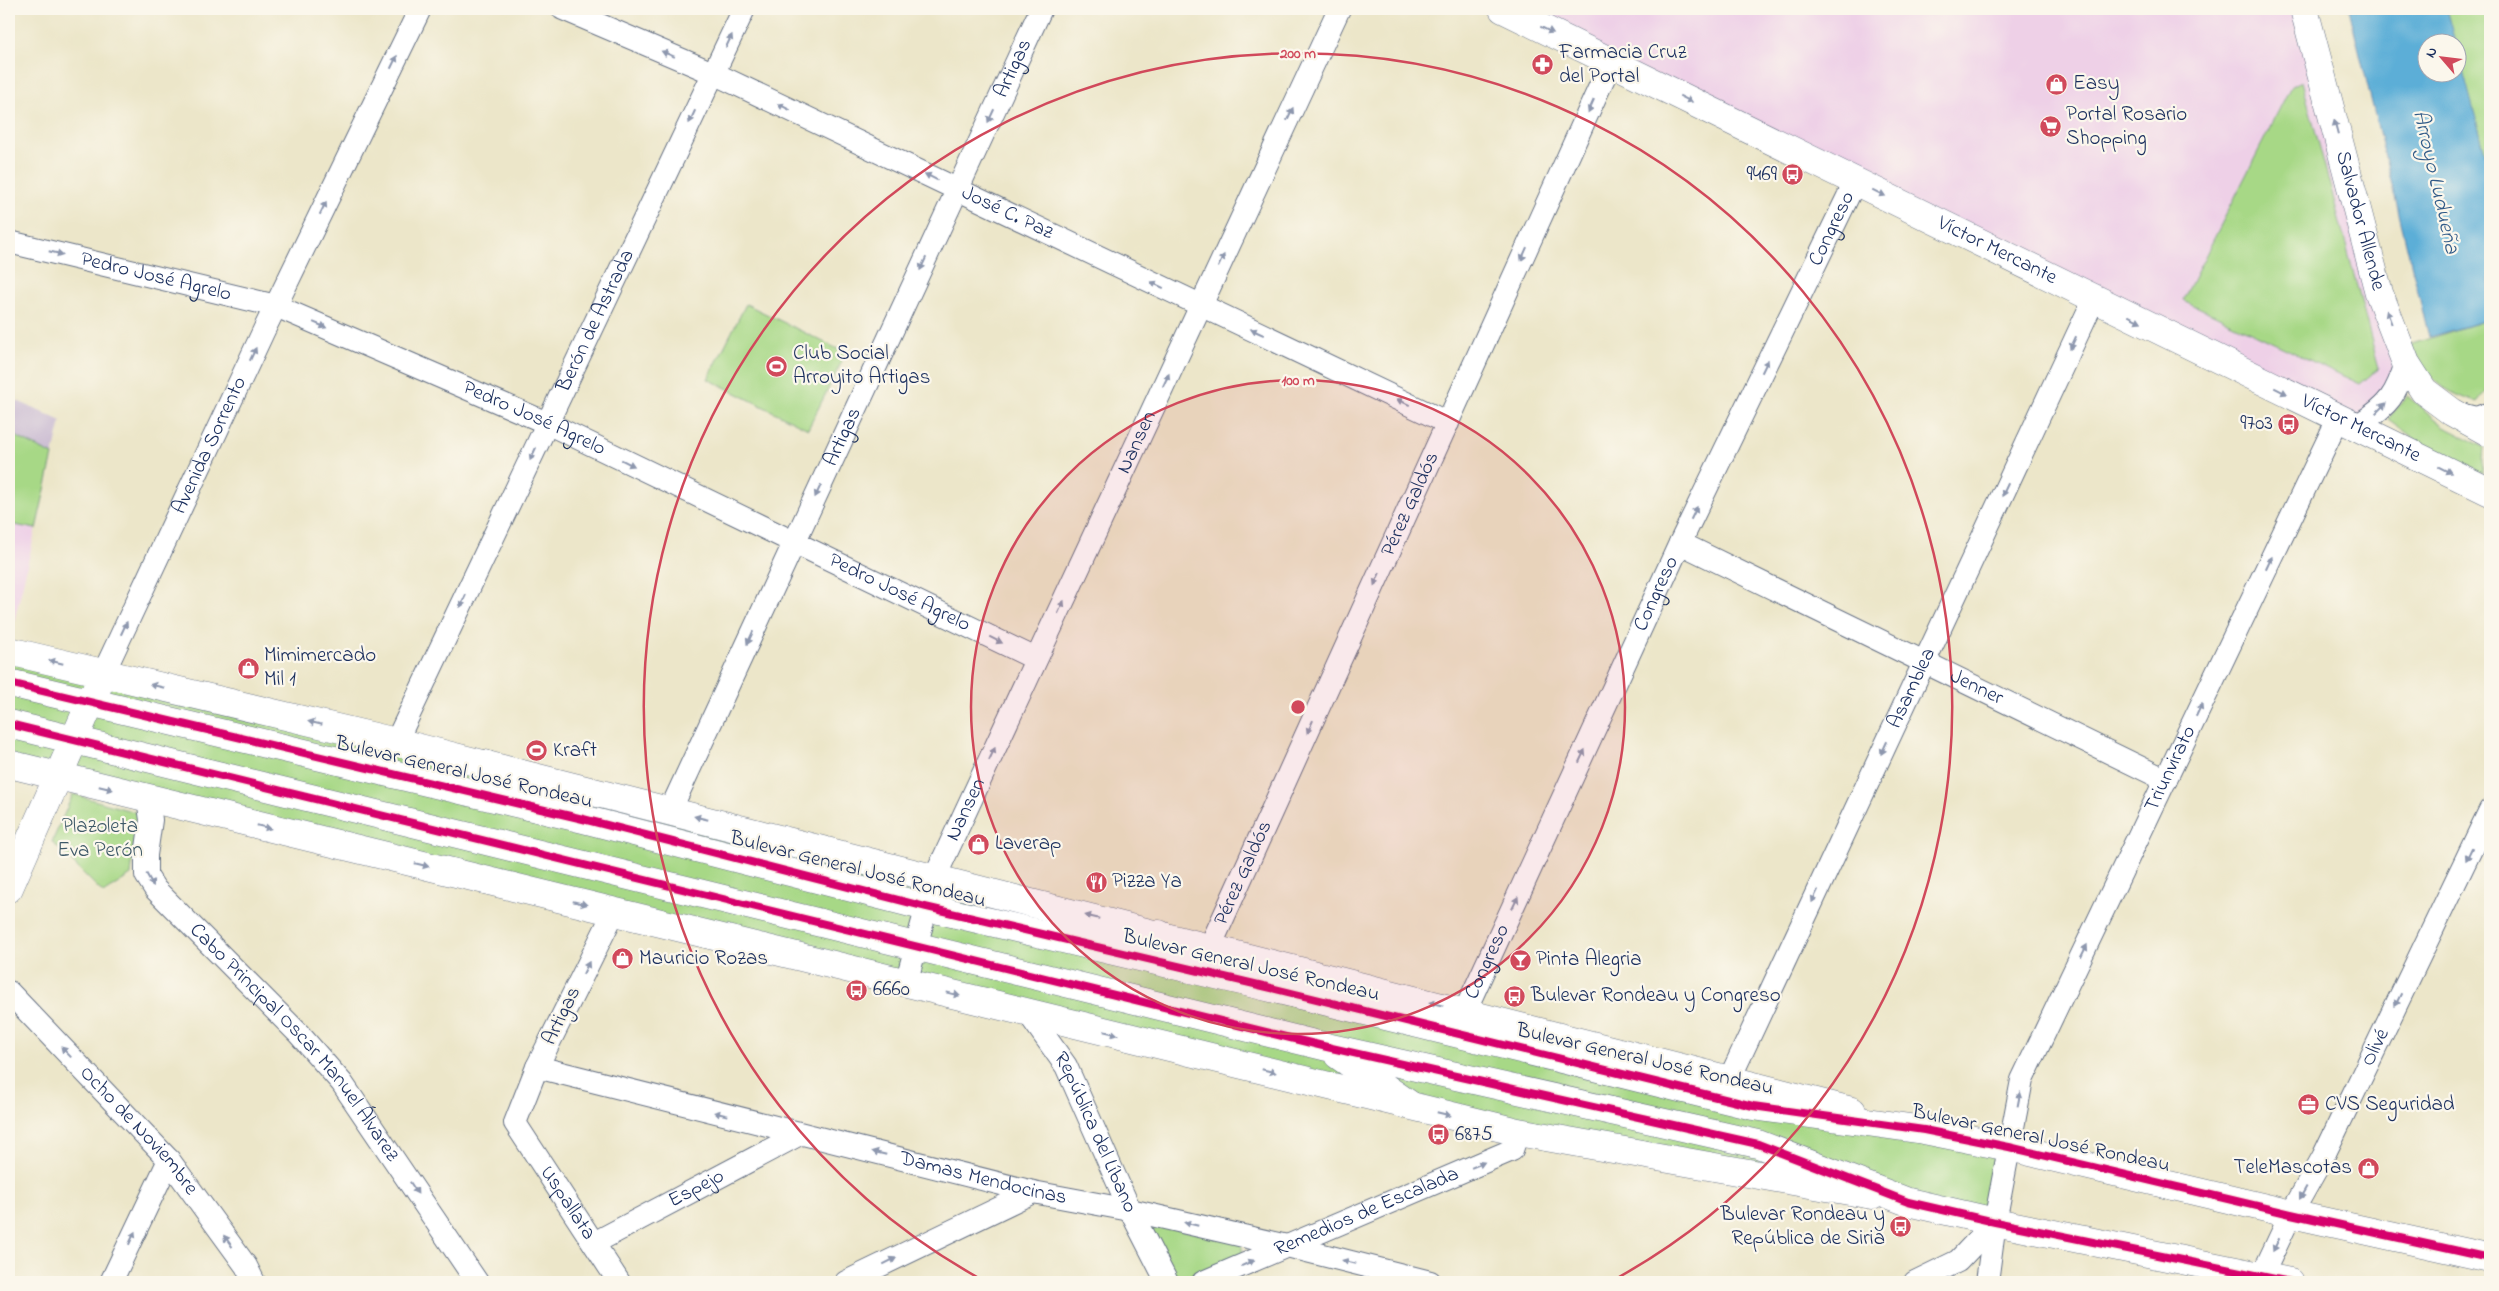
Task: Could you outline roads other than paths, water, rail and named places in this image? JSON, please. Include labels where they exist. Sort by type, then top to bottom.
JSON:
[{"type":"main road","name":"Víctor Mercante","points":[[1504,9],[2490,492]]},
{"type":"main road","name":"Salvador Allende","points":[[2304,9],[2379,293],[2406,363],[2424,391],[2452,412],[2490,433]]},
{"type":"main road","name":"Bulevar General José Rondeau","points":[[9,651],[104,672],[485,764],[1730,1078],[1924,1130]]},
{"type":"main road","name":"Avenida Sorrento","points":[[9,888],[104,672]]},
{"type":"main road","name":"Bulevar General José Rondeau","points":[[9,682],[583,819],[926,907],[1263,986],[1753,1106],[1924,1130],[2009,1147],[2291,1214],[2490,1258]]},
{"type":"main road","points":[[9,724],[915,948],[1327,1047],[1758,1144],[1908,1202]]},
{"type":"main road","points":[[9,764],[1518,1132],[1908,1202],[2260,1279],[2290,1282]]},
{"type":"main road","points":[[485,764],[583,819]]},
{"type":"main road","points":[[1159,934],[1263,986]]},
{"type":"main road","points":[[1327,1047],[1410,1106]]},
{"type":"street","name":"Avenida Sorrento","points":[[104,672],[276,306],[420,9]]},
{"type":"street","name":"José C. Paz","points":[[563,9],[713,73],[1448,423]]},
{"type":"street","name":"Berón de Astrada","points":[[396,742],[744,9]]},
{"type":"street","name":"Artigas","points":[[670,811],[1042,9]]},
{"type":"street","name":"Nansen","points":[[906,983],[934,878],[1339,9]]},
{"type":"street","name":"Pérez Galdós","points":[[1210,947],[1611,62]]},
{"type":"street","name":"Congreso","points":[[1466,1011],[1680,542],[1855,182]]},
{"type":"street","name":"Pedro José Agrelo","points":[[9,242],[276,306],[547,423],[1036,659]]},
{"type":"street","name":"Asamblea","points":[[1730,1078],[2094,299]]},
{"type":"street","points":[[2338,419],[2361,423],[2379,411],[2397,390],[2406,363]]},
{"type":"street","name":"Salvador Allende","points":[[2452,412],[2476,418],[2490,413]]},
{"type":"street","name":"Triunvirato","points":[[1987,1280],[1995,1222],[2022,1080],[2338,419]]},
{"type":"street","name":"Jenner","points":[[1680,542],[2166,780]]},
{"type":"street","name":"Cabo Principal Oscar Manuel Álvarez","points":[[148,798],[151,820],[146,855],[146,875],[155,889],[300,1034],[342,1083],[371,1122],[476,1282]]},
{"type":"street","name":"Olivé","points":[[2260,1279],[2291,1214],[2323,1157],[2490,810]]},
{"type":"street","name":"Artigas","points":[[515,1123],[537,1067],[614,912]]},
{"type":"street","name":"Ocho de Noviembre","points":[[9,992],[169,1160],[246,1266],[254,1282]]},
{"type":"street","name":"República del Líbano","points":[[1000,1006],[1030,1014],[1066,1066],[1130,1210],[1167,1282]]},
{"type":"street","name":"Damas Mendocinas","points":[[537,1067],[1033,1192],[1130,1210],[1287,1246],[1430,1282]]},
{"type":"street","name":"Uspallata","points":[[515,1123],[619,1282]]},
{"type":"street","name":"Remedios de Escalada","points":[[1204,1282],[1512,1150],[1518,1132]]},
{"type":"street","name":"Espejo","points":[[594,1243],[800,1134]]},
{"type":"street","points":[[112,1282],[169,1160]]},
{"type":"street","points":[[846,1282],[1033,1192]]},
{"type":"street","points":[[1916,1282],[1958,1262],[1995,1222]]},
{"type":"street","points":[[1958,1262],[1970,1262],[1981,1269],[1987,1280]]},
{"type":"water","name":"Arroyo Ludueña","points":[[2349,9],[2446,9],[2452,32],[2416,32],[2416,82],[2466,82],[2490,171],[2490,319],[2429,337]]},
{"type":"place","name":"Farmacia Cruz del Portal","points":[[1543,65]]},
{"type":"place","name":"Easy","points":[[2057,84]]},
{"type":"place","name":"Portal Rosario Shopping","points":[[2050,127]]},
{"type":"place","name":"9469","points":[[1793,175]]},
{"type":"place","name":"Club Social Arroyito Artigas","points":[[777,366]]},
{"type":"place","name":"9703","points":[[2289,424]]},
{"type":"place","name":"Mimimercado Mil 1","points":[[248,668]]},
{"type":"place","name":"Kraft","points":[[537,751]]},
{"type":"place","name":"Laverap","points":[[979,844]]},
{"type":"place","name":"Pizza Ya","points":[[1096,882]]},
{"type":"place","name":"Mauricio Rozas","points":[[623,959]]},
{"type":"place","name":"Pinta Alegria","points":[[1520,960]]},
{"type":"place","name":"6660","points":[[857,990]]},
{"type":"place","name":"Bulevar Rondeau y Congreso","points":[[1515,996]]},
{"type":"place","name":"CVS Seguridad","points":[[2309,1105]]},
{"type":"place","name":"6875","points":[[1439,1135]]},
{"type":"place","name":"TeleMascotas","points":[[2368,1168]]},
{"type":"place","name":"Bulevar Rondeau y República de Siria","points":[[1901,1227]]},
{"type":"park label","name":"Plazoleta Eva Perón","points":[[100,839]]}]
